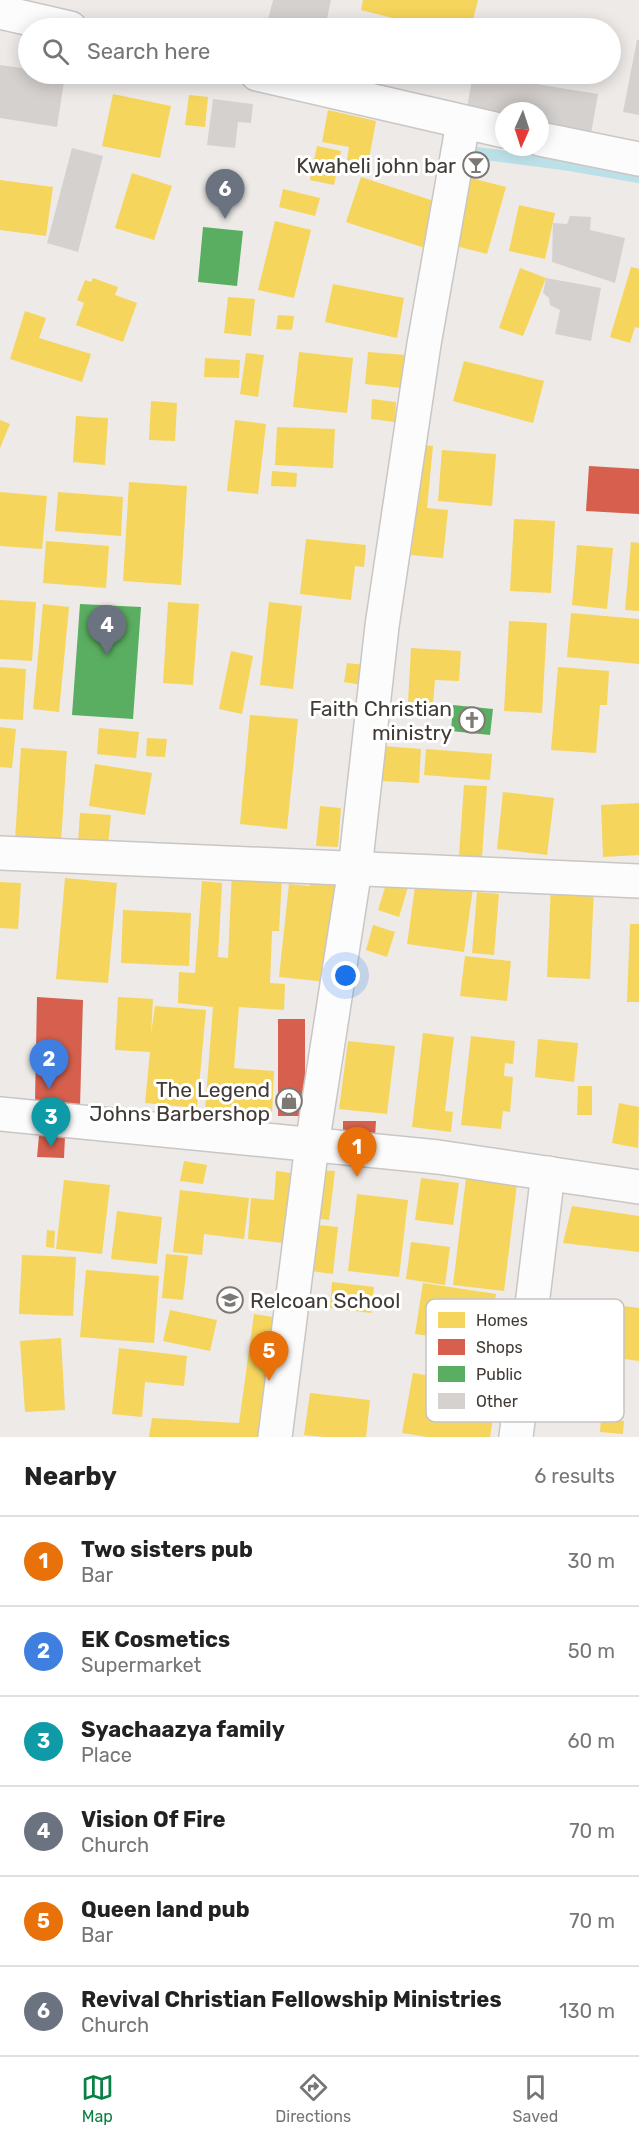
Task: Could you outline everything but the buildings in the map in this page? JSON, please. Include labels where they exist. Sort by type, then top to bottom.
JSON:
[{"type":"street","points":[[0,12],[26,18]]},
{"type":"street","points":[[299,84],[495,130]]},
{"type":"street","points":[[275,1437],[312,1145],[355,869],[391,568],[426,333],[463,123]]},
{"type":"street","points":[[549,141],[639,159]]},
{"type":"street","points":[[0,853],[639,881]]},
{"type":"street","points":[[0,1114],[438,1157],[639,1187]]},
{"type":"street","points":[[533,1299],[548,1173]]},
{"type":"street","points":[[516,1437],[518,1422]]},
{"type":"waterway","points":[[461,151],[570,165],[639,177]]},
{"type":"place","name":"Kwaheli john bar","points":[[476,165]]},
{"type":"place","name":"Revival Christian Fellowship Ministries","points":[[225,219]]},
{"type":"place","name":"Vision Of Fire","points":[[107,655]]},
{"type":"place","name":"Faith Christian ministry","points":[[472,720]]},
{"type":"place","name":"EK Cosmetics","points":[[49,1089]]},
{"type":"place","name":"The Legend Johns Barbershop","points":[[289,1101]]},
{"type":"place","name":"Syachaazya family","points":[[51,1147]]},
{"type":"place","name":"Two sisters pub","points":[[357,1177]]},
{"type":"place","name":"Relcoan School","points":[[230,1300]]},
{"type":"place","name":"Queen land pub","points":[[269,1381]]}]
